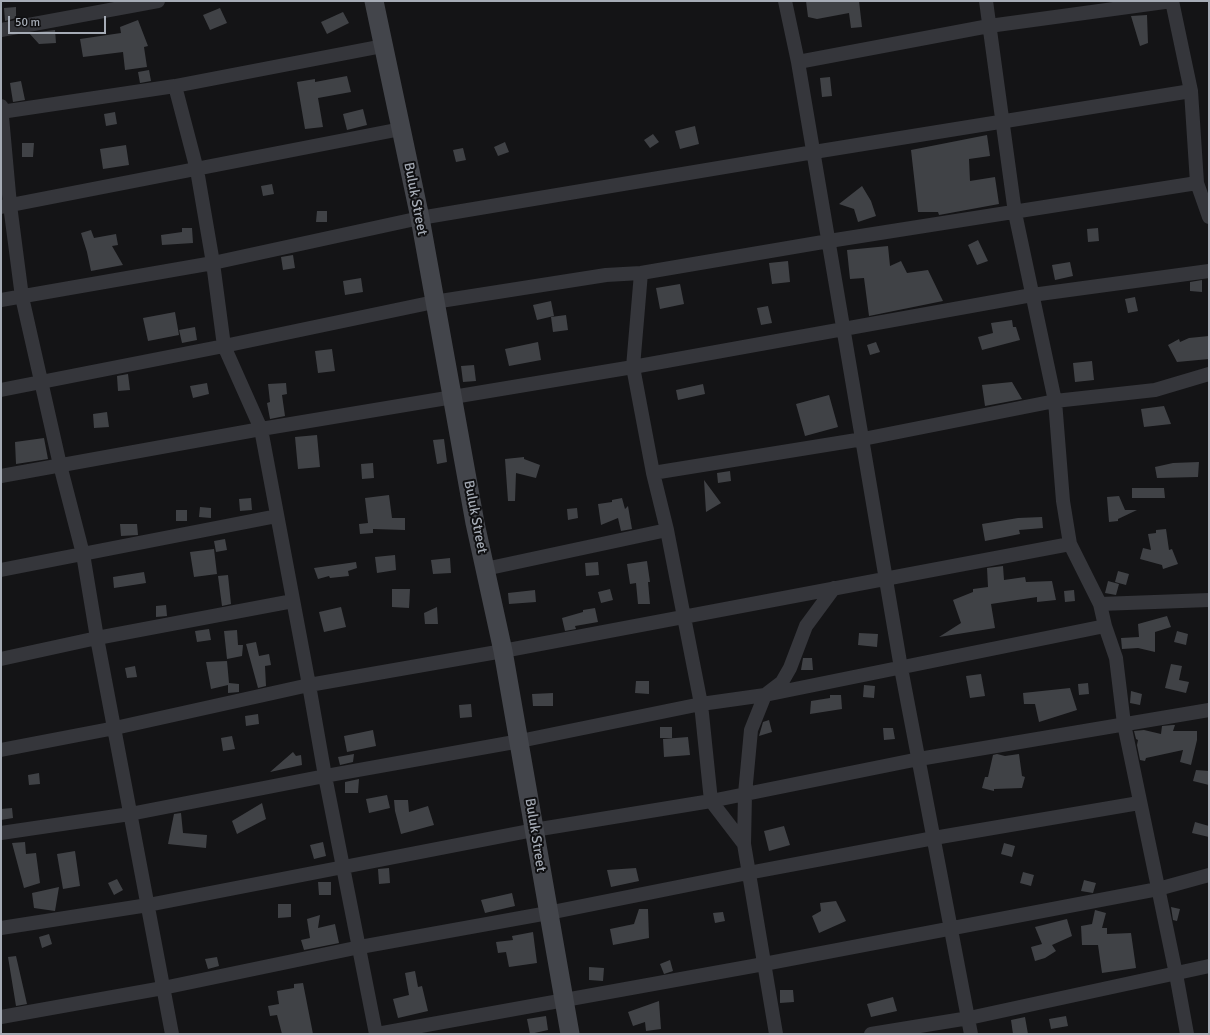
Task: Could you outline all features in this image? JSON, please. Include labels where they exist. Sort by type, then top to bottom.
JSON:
[{"type":"street","points":[[1,30],[158,1]]},
{"type":"street","name":"Buluk Street","points":[[374,1],[420,218],[452,397],[485,569],[503,651],[520,741],[548,913],[570,1034]]},
{"type":"street","points":[[785,1],[798,62],[814,152],[901,668],[972,1034]]},
{"type":"street","points":[[986,1],[1014,213],[1055,401],[1063,501],[1070,544],[1100,604],[1105,626],[1116,658],[1124,724],[1187,1034]]},
{"type":"street","points":[[798,62],[989,26],[1172,1],[1191,91],[1197,183],[1209,217]]},
{"type":"street","points":[[172,1034],[97,638],[83,554],[60,465],[22,297],[6,206],[1,110],[175,86],[383,46]]},
{"type":"street","points":[[175,86],[197,170],[213,263],[224,346],[261,429],[294,601],[325,776],[376,1034],[764,964],[1158,888],[1209,875]]},
{"type":"street","points":[[1,300],[213,263],[420,218],[1191,91]]},
{"type":"street","points":[[6,206],[401,130]]},
{"type":"street","points":[[1,390],[224,346],[434,302],[606,274],[641,273],[829,241],[1197,183]]},
{"type":"street","points":[[1,476],[261,429],[844,330],[1032,295],[1209,271]]},
{"type":"street","points":[[641,273],[633,367],[653,473],[667,530],[701,704],[711,801],[744,844]]},
{"type":"street","points":[[653,473],[863,438],[1055,401],[1155,390],[1209,374]]},
{"type":"street","points":[[1,570],[278,516]]},
{"type":"street","points":[[485,569],[667,530]]},
{"type":"street","points":[[1,750],[115,728],[309,685],[503,651],[1070,544]]},
{"type":"street","points":[[776,1034],[744,844],[745,794],[750,730],[765,695],[782,682],[790,668],[806,626],[834,588]]},
{"type":"street","points":[[1100,604],[1209,600]]},
{"type":"street","points":[[1,659],[97,638],[294,601]]},
{"type":"street","points":[[1,834],[130,814],[325,776],[520,741],[701,704],[765,695],[1105,626]]},
{"type":"street","points":[[1,928],[148,905],[534,830],[711,801],[919,759],[1209,710]]},
{"type":"street","points":[[1,1017],[163,988],[360,947],[548,913],[934,838],[1139,803]]},
{"type":"street","points":[[871,1034],[969,1018],[1209,966]]},
{"type":"building","points":[[806,1],[859,1],[862,27],[851,28],[849,13],[817,19],[808,17]]},
{"type":"building","points":[[16,7],[16,18],[5,21],[4,8]]},
{"type":"building","points":[[220,8],[227,23],[210,30],[203,15]]},
{"type":"building","points":[[343,12],[349,23],[327,34],[321,22]]},
{"type":"building","points":[[1147,15],[1148,43],[1140,46],[1131,16]]},
{"type":"building","points":[[138,20],[148,46],[144,47],[147,67],[125,70],[123,52],[83,57],[80,39],[121,33],[120,27]]},
{"type":"building","points":[[55,30],[56,43],[39,44],[29,33]]},
{"type":"building","points":[[149,70],[151,81],[140,83],[138,72]]},
{"type":"building","points":[[347,76],[351,92],[318,98],[323,127],[305,129],[297,82],[315,79],[315,82]]},
{"type":"building","points":[[830,77],[832,96],[822,97],[820,78]]},
{"type":"building","points":[[21,81],[25,100],[13,102],[10,83]]},
{"type":"building","points":[[363,109],[367,125],[347,130],[343,114]]},
{"type":"building","points":[[115,112],[117,124],[106,126],[104,114]]},
{"type":"building","points":[[695,126],[699,144],[680,149],[675,131]]},
{"type":"building","points":[[653,134],[659,142],[650,148],[644,140]]},
{"type":"building","points":[[987,135],[990,156],[969,159],[970,181],[995,177],[999,204],[939,215],[938,212],[918,212],[911,150]]},
{"type":"building","points":[[505,142],[509,152],[498,156],[494,147]]},
{"type":"building","points":[[22,143],[34,143],[33,157],[22,157]]},
{"type":"building","points":[[126,145],[129,165],[103,169],[100,149]]},
{"type":"building","points":[[463,148],[466,160],[456,162],[453,150]]},
{"type":"building","points":[[272,184],[274,194],[263,196],[261,186]]},
{"type":"building","points":[[862,186],[871,201],[876,216],[858,222],[854,209],[839,204]]},
{"type":"building","points":[[317,211],[327,211],[327,222],[316,222]]},
{"type":"building","points":[[182,228],[192,228],[193,243],[162,245],[161,235],[182,232]]},
{"type":"building","points":[[1098,228],[1099,241],[1088,242],[1087,229]]},
{"type":"building","points":[[91,230],[94,238],[116,234],[118,245],[112,246],[123,265],[91,271],[81,233]]},
{"type":"building","points":[[978,240],[988,261],[977,265],[968,245]]},
{"type":"building","points":[[888,246],[890,266],[901,261],[907,273],[928,270],[943,301],[869,316],[864,278],[850,279],[847,250]]},
{"type":"building","points":[[293,255],[295,268],[283,270],[281,257]]},
{"type":"building","points":[[788,261],[790,282],[772,284],[769,263]]},
{"type":"building","points":[[1070,262],[1073,276],[1055,280],[1052,265]]},
{"type":"building","points":[[361,278],[363,292],[345,295],[343,281]]},
{"type":"building","points":[[1202,280],[1202,292],[1190,291],[1190,282]]},
{"type":"building","points":[[680,284],[684,304],[660,309],[656,288]]},
{"type":"building","points":[[1135,297],[1138,311],[1128,313],[1125,299]]},
{"type":"building","points":[[551,301],[554,316],[537,320],[533,305]]},
{"type":"building","points":[[768,306],[772,323],[761,325],[757,308]]},
{"type":"building","points":[[175,312],[179,335],[148,341],[143,318]]},
{"type":"building","points":[[566,315],[568,330],[553,332],[551,317]]},
{"type":"building","points":[[1012,320],[1013,327],[1016,327],[1020,340],[982,350],[978,337],[993,333],[991,323]]},
{"type":"building","points":[[195,327],[197,340],[182,343],[179,330]]},
{"type":"building","points":[[1209,336],[1209,359],[1177,362],[1168,345],[1179,339],[1180,342],[1189,338]]},
{"type":"building","points":[[538,342],[541,360],[509,366],[505,349]]},
{"type":"building","points":[[876,342],[880,352],[870,355],[867,345]]},
{"type":"building","points":[[332,349],[335,371],[318,373],[315,351]]},
{"type":"building","points":[[1092,361],[1094,380],[1075,382],[1073,363]]},
{"type":"building","points":[[474,365],[476,381],[463,382],[461,366]]},
{"type":"building","points":[[128,374],[130,390],[118,391],[117,376]]},
{"type":"building","points":[[1012,382],[1022,399],[985,406],[982,385]]},
{"type":"building","points":[[207,383],[209,394],[193,398],[190,386]]},
{"type":"building","points":[[286,383],[287,394],[282,395],[285,416],[270,419],[267,403],[270,402],[268,384]]},
{"type":"building","points":[[703,384],[705,394],[678,400],[676,390]]},
{"type":"building","points":[[829,395],[838,427],[805,436],[796,404]]},
{"type":"building","points":[[1164,406],[1171,424],[1144,427],[1141,409]]},
{"type":"building","points":[[107,412],[109,427],[94,428],[93,414]]},
{"type":"building","points":[[317,435],[320,467],[298,469],[295,437]]},
{"type":"building","points":[[44,438],[48,459],[16,464],[15,442]]},
{"type":"building","points":[[444,439],[447,462],[437,464],[433,440]]},
{"type":"building","points":[[524,457],[524,459],[540,465],[536,478],[516,473],[515,501],[508,501],[505,459]]},
{"type":"building","points":[[1199,462],[1198,477],[1157,478],[1155,467],[1173,463]]},
{"type":"building","points":[[373,463],[374,478],[362,479],[361,464]]},
{"type":"building","points":[[730,471],[731,481],[718,483],[717,473]]},
{"type":"building","points":[[704,480],[721,503],[706,512]]},
{"type":"building","points":[[1132,488],[1164,488],[1165,498],[1132,498]]},
{"type":"building","points":[[389,495],[392,518],[405,518],[405,530],[373,529],[373,533],[360,534],[359,524],[368,523],[365,498]]},
{"type":"building","points":[[1119,496],[1125,510],[1137,510],[1118,519],[1118,521],[1109,522],[1107,497]]},
{"type":"building","points":[[251,498],[252,510],[240,511],[239,499]]},
{"type":"building","points":[[622,498],[625,509],[628,506],[632,529],[621,531],[618,518],[601,525],[598,504],[612,502],[612,500]]},
{"type":"building","points":[[200,507],[211,508],[211,518],[199,517]]},
{"type":"building","points":[[577,508],[578,518],[568,520],[567,509]]},
{"type":"building","points":[[176,510],[187,510],[187,521],[176,521]]},
{"type":"building","points":[[1042,517],[1043,528],[1019,530],[1020,534],[985,541],[982,524],[1018,518]]},
{"type":"building","points":[[120,524],[137,524],[138,535],[121,536]]},
{"type":"building","points":[[1166,529],[1169,550],[1172,549],[1178,564],[1163,569],[1162,565],[1140,559],[1143,548],[1151,550],[1148,534],[1156,533],[1156,530]]},
{"type":"building","points":[[225,539],[227,550],[216,552],[214,541]]},
{"type":"building","points":[[214,549],[217,574],[194,577],[190,552]]},
{"type":"building","points":[[395,555],[396,570],[377,573],[375,557]]},
{"type":"building","points":[[450,558],[451,573],[433,574],[431,560]]},
{"type":"building","points":[[647,561],[650,582],[648,582],[650,604],[638,604],[636,583],[630,584],[627,564]]},
{"type":"building","points":[[356,562],[357,568],[348,571],[349,576],[330,578],[329,576],[318,579],[314,568]]},
{"type":"building","points":[[598,562],[599,575],[586,576],[585,563]]},
{"type":"building","points":[[1003,566],[1004,580],[1025,577],[1026,582],[1052,581],[1056,600],[1037,602],[1037,597],[991,604],[995,628],[939,637],[961,623],[953,600],[973,592],[973,589],[988,587],[987,568]]},
{"type":"building","points":[[1118,571],[1129,574],[1126,585],[1115,582]]},
{"type":"building","points":[[144,572],[146,583],[114,588],[113,577]]},
{"type":"building","points":[[228,575],[231,604],[222,606],[218,576]]},
{"type":"building","points":[[1108,581],[1119,584],[1116,595],[1105,593]]},
{"type":"building","points":[[392,589],[410,589],[409,608],[392,607]]},
{"type":"building","points":[[610,589],[613,600],[601,603],[598,592]]},
{"type":"building","points":[[535,590],[536,602],[509,604],[508,593]]},
{"type":"building","points":[[1074,590],[1075,601],[1065,602],[1064,591]]},
{"type":"building","points":[[166,605],[167,616],[156,617],[156,606]]},
{"type":"building","points":[[341,607],[346,627],[324,632],[319,612]]},
{"type":"building","points":[[437,607],[438,624],[425,624],[424,613]]},
{"type":"building","points":[[595,608],[598,622],[575,626],[576,629],[565,631],[562,618],[583,612],[583,610]]},
{"type":"building","points":[[1167,616],[1171,627],[1155,632],[1155,652],[1138,648],[1122,649],[1121,638],[1139,637],[1138,624]]},
{"type":"building","points":[[209,629],[211,640],[197,642],[195,631]]},
{"type":"building","points":[[237,630],[238,645],[243,645],[242,656],[227,659],[224,631]]},
{"type":"building","points":[[1177,631],[1188,634],[1186,645],[1174,642]]},
{"type":"building","points":[[859,633],[878,634],[877,647],[858,645]]},
{"type":"building","points":[[256,642],[259,656],[269,654],[271,665],[265,666],[266,686],[258,688],[246,644]]},
{"type":"building","points":[[803,658],[812,658],[813,670],[801,670]]},
{"type":"building","points":[[227,661],[229,683],[239,684],[239,692],[228,693],[228,685],[211,689],[206,662]]},
{"type":"building","points":[[1171,664],[1182,666],[1179,680],[1189,682],[1186,693],[1165,688]]},
{"type":"building","points":[[135,666],[137,677],[127,678],[125,668]]},
{"type":"building","points":[[981,674],[985,696],[970,698],[966,676]]},
{"type":"building","points":[[636,681],[649,681],[649,694],[635,693]]},
{"type":"building","points":[[1088,683],[1089,694],[1079,695],[1078,684]]},
{"type":"building","points":[[864,685],[875,686],[874,698],[863,697]]},
{"type":"building","points":[[1070,688],[1077,710],[1039,722],[1035,704],[1024,704],[1023,693]]},
{"type":"building","points":[[1131,691],[1142,694],[1140,705],[1130,703]]},
{"type":"building","points":[[553,693],[553,706],[533,706],[532,694]]},
{"type":"building","points":[[830,695],[841,695],[842,709],[810,714],[811,701],[830,698]]},
{"type":"building","points":[[471,704],[472,717],[460,718],[459,705]]},
{"type":"building","points":[[258,714],[259,724],[246,726],[245,716]]},
{"type":"building","points":[[769,720],[772,732],[759,736],[763,722]]},
{"type":"building","points":[[1175,725],[1173,731],[1197,731],[1197,740],[1191,765],[1180,762],[1183,750],[1146,758],[1145,761],[1140,760],[1137,745],[1138,740],[1136,739],[1134,731],[1144,730],[1161,734],[1162,726]]},
{"type":"building","points":[[660,727],[672,727],[672,738],[660,738]]},
{"type":"building","points":[[883,728],[893,728],[895,739],[884,740]]},
{"type":"building","points":[[373,730],[376,746],[347,752],[344,736]]},
{"type":"building","points":[[232,736],[235,749],[223,751],[221,738]]},
{"type":"building","points":[[688,737],[690,755],[664,757],[663,739]]},
{"type":"building","points":[[293,752],[296,756],[301,755],[302,765],[270,772]]},
{"type":"building","points":[[354,754],[353,762],[340,765],[338,757]]},
{"type":"building","points":[[997,754],[1005,756],[1019,754],[1022,776],[1025,777],[1022,788],[994,789],[994,791],[982,788],[985,777],[988,777],[993,755]]},
{"type":"building","points":[[1196,770],[1209,771],[1209,785],[1193,781]]},
{"type":"building","points":[[39,773],[40,784],[29,785],[28,775]]},
{"type":"building","points":[[359,779],[358,793],[345,793],[345,782]]},
{"type":"building","points":[[387,795],[390,808],[369,813],[366,799]]},
{"type":"building","points":[[394,800],[408,800],[409,812],[428,806],[434,825],[401,834],[395,811]]},
{"type":"building","points":[[262,803],[266,819],[237,834],[232,821]]},
{"type":"building","points":[[12,808],[13,818],[1,820],[1,809]]},
{"type":"building","points":[[181,813],[183,833],[207,835],[206,848],[168,844],[174,814]]},
{"type":"building","points":[[1195,822],[1209,826],[1209,837],[1192,833]]},
{"type":"building","points":[[784,826],[790,845],[769,851],[764,831]]},
{"type":"building","points":[[25,842],[26,854],[36,853],[40,883],[24,888],[12,843]]},
{"type":"building","points":[[323,842],[326,856],[314,859],[310,845]]},
{"type":"building","points":[[1004,843],[1015,846],[1012,857],[1001,854]]},
{"type":"building","points":[[75,851],[80,886],[63,889],[57,854]]},
{"type":"building","points":[[389,868],[390,883],[379,884],[378,869]]},
{"type":"building","points":[[636,868],[639,881],[611,887],[607,870]]},
{"type":"building","points":[[1023,872],[1034,875],[1031,886],[1020,883]]},
{"type":"building","points":[[117,879],[123,890],[114,895],[108,883]]},
{"type":"building","points":[[1084,880],[1096,883],[1093,893],[1081,891]]},
{"type":"building","points":[[318,882],[331,882],[331,895],[319,895]]},
{"type":"building","points":[[59,887],[55,911],[34,908],[32,893]]},
{"type":"building","points":[[512,893],[515,906],[485,913],[481,900]]},
{"type":"building","points":[[836,901],[846,921],[819,933],[812,916],[821,911],[820,903]]},
{"type":"building","points":[[278,904],[291,904],[291,917],[278,918]]},
{"type":"building","points":[[1171,907],[1180,909],[1177,921],[1173,920]]},
{"type":"building","points":[[639,909],[648,909],[649,938],[613,945],[610,929],[634,924]]},
{"type":"building","points":[[1095,910],[1106,913],[1102,928],[1107,928],[1107,934],[1131,933],[1136,968],[1102,973],[1098,945],[1082,945],[1081,926],[1092,924]]},
{"type":"building","points":[[723,912],[725,921],[715,923],[713,913]]},
{"type":"building","points":[[320,915],[318,928],[335,924],[339,943],[304,950],[301,940],[310,938],[307,919]]},
{"type":"building","points":[[1067,919],[1072,936],[1052,945],[1056,951],[1045,958],[1035,961],[1031,947],[1042,944],[1035,927]]},
{"type":"building","points":[[533,932],[537,963],[509,967],[506,952],[498,953],[496,942],[513,940],[512,936]]},
{"type":"building","points":[[49,934],[52,944],[42,948],[39,937]]},
{"type":"building","points":[[16,956],[27,1004],[16,1006],[8,957]]},
{"type":"building","points":[[217,957],[219,966],[208,969],[205,959]]},
{"type":"building","points":[[670,960],[673,971],[664,974],[660,964]]},
{"type":"building","points":[[589,967],[604,968],[603,981],[589,980]]},
{"type":"building","points":[[415,971],[418,987],[422,986],[428,1011],[398,1018],[393,999],[409,995],[405,973]]},
{"type":"building","points":[[303,983],[313,1034],[282,1034],[277,1015],[270,1016],[268,1006],[279,1004],[277,991],[294,988],[294,984]]},
{"type":"building","points":[[780,990],[793,990],[794,1002],[780,1003]]},
{"type":"building","points":[[893,997],[897,1011],[871,1017],[867,1004]]},
{"type":"building","points":[[659,1001],[661,1029],[646,1031],[645,1022],[633,1026],[628,1012]]},
{"type":"building","points":[[546,1016],[548,1030],[530,1034],[527,1019]]},
{"type":"building","points":[[1066,1016],[1068,1026],[1051,1029],[1049,1019]]},
{"type":"building","points":[[1025,1017],[1028,1034],[1013,1034],[1011,1020]]}]
